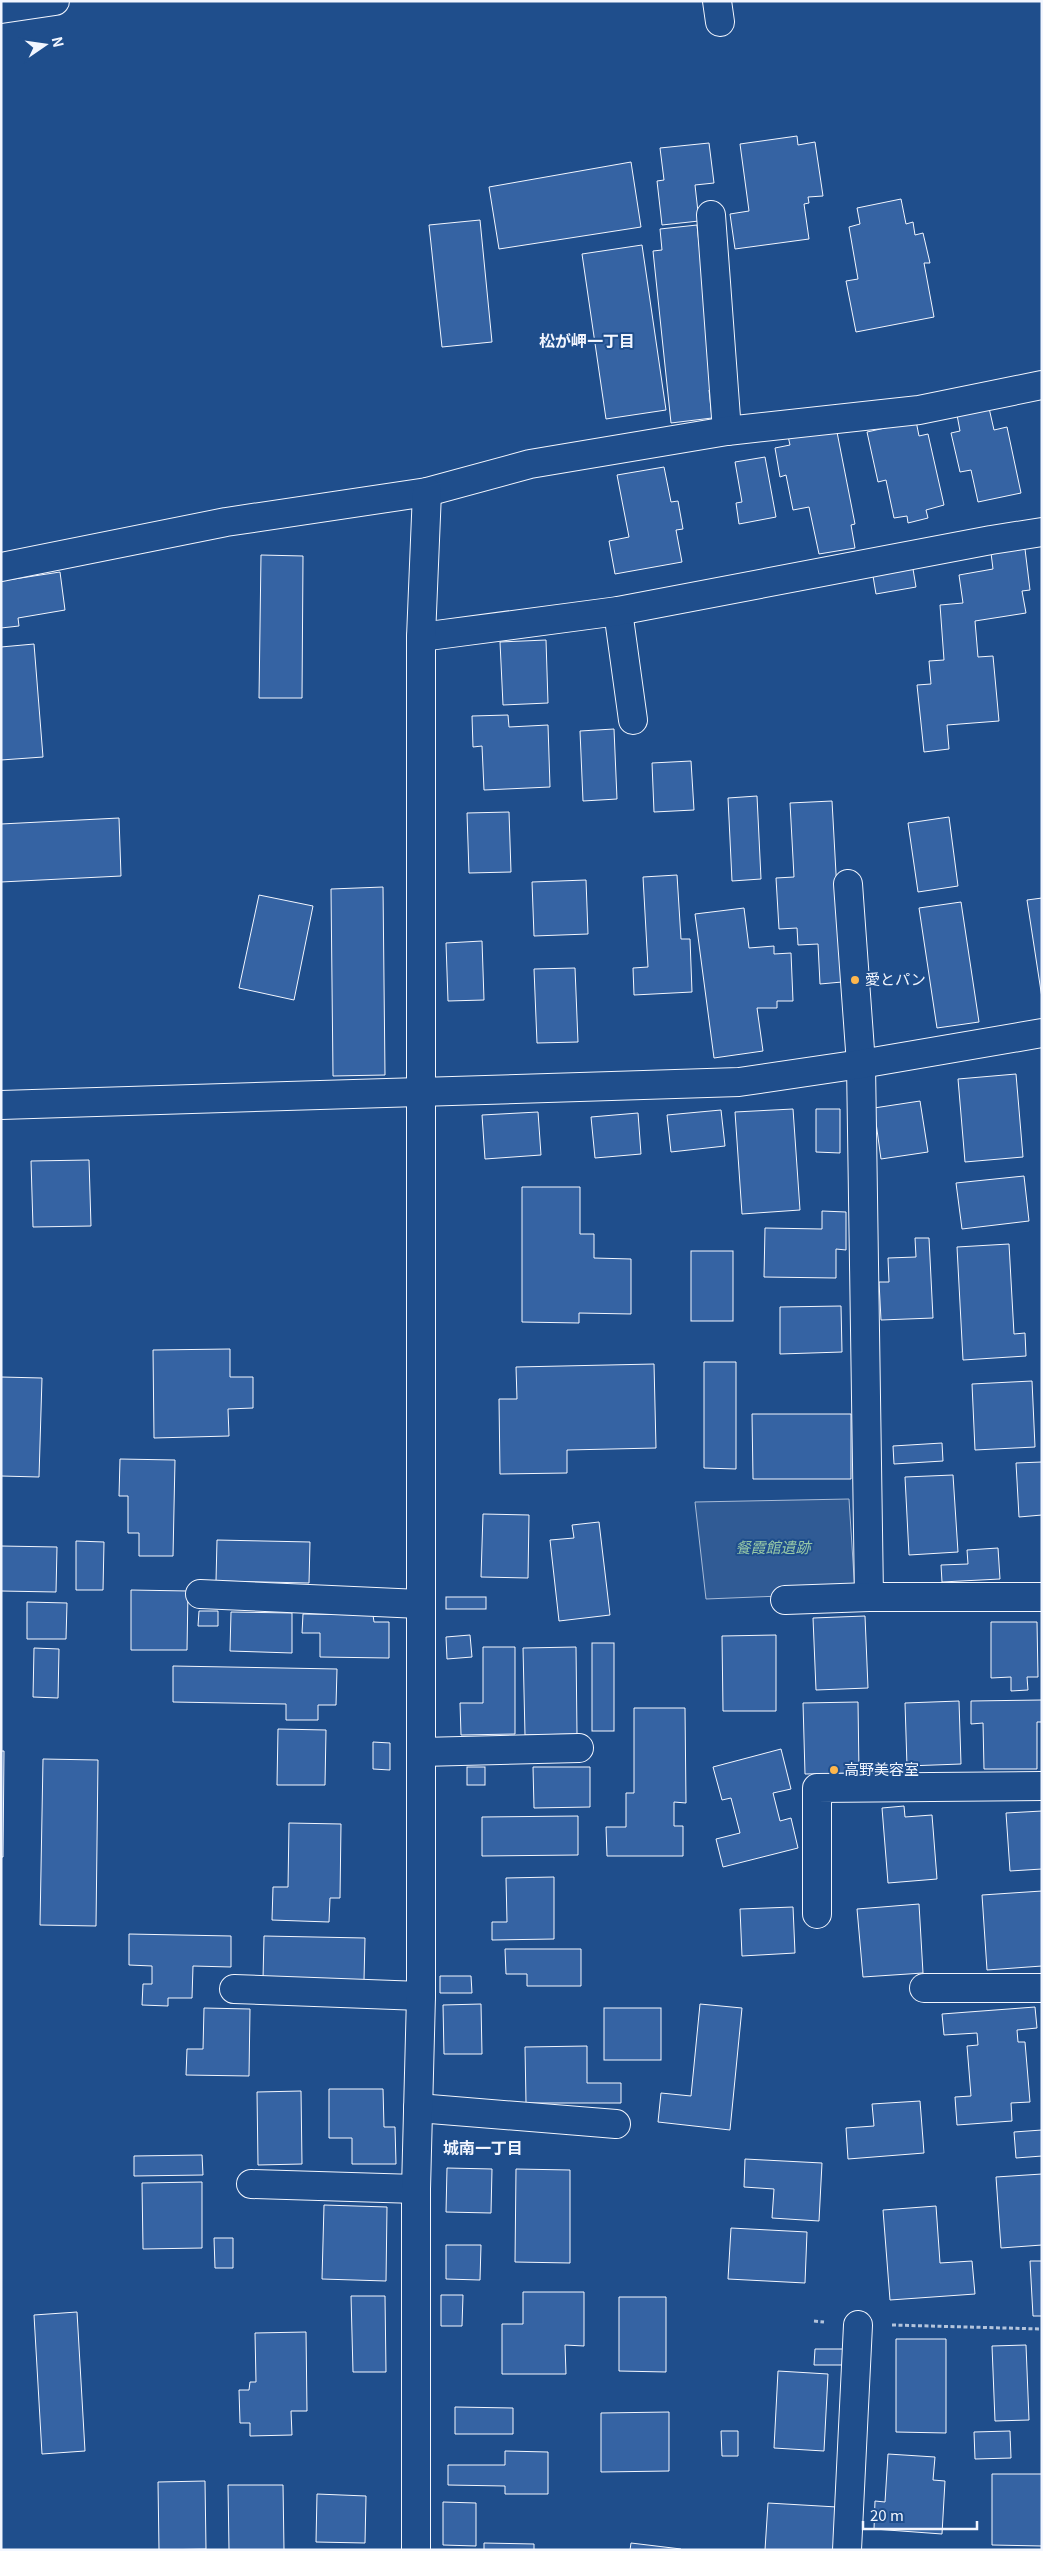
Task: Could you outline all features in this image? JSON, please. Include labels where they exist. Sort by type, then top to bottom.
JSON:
[{"type":"street","points":[[1,8],[55,1]]},
{"type":"street","points":[[711,215],[727,431]]},
{"type":"street","points":[[1,567],[226,522],[428,492],[530,464],[727,431],[919,410],[1042,385]]},
{"type":"street","points":[[416,2550],[416,2190],[420,1996],[421,1752],[421,637],[428,492]]},
{"type":"street","points":[[421,637],[618,611],[1042,532]]},
{"type":"street","points":[[618,611],[634,720]]},
{"type":"street","points":[[848,884],[861,1064],[869,1596]]},
{"type":"street","points":[[1,1105],[739,1082],[861,1064],[1042,1033]]},
{"type":"street","points":[[200,1594],[420,1604]]},
{"type":"street","points":[[785,1600],[869,1596],[1042,1597]]},
{"type":"street","points":[[421,1752],[579,1748]]},
{"type":"street","points":[[817,1914],[816,1788],[1042,1786]]},
{"type":"street","points":[[924,1988],[1042,1988]]},
{"type":"street","points":[[234,1989],[420,1996]]},
{"type":"street","points":[[418,2108],[616,2124]]},
{"type":"street","points":[[251,2184],[416,2190]]},
{"type":"street","points":[[847,2550],[858,2325]]},
{"type":"path","points":[[814,2321],[858,2325],[1042,2329]]},
{"type":"shaded area","name":"餐霞館遺跡","points":[[849,1499],[855,1593],[706,1599],[695,1502]]},
{"type":"building","points":[[797,136],[798,145],[815,142],[823,196],[808,197],[809,203],[804,204],[809,239],[735,249],[730,214],[749,211],[740,144]]},
{"type":"building","points":[[709,143],[714,183],[695,185],[699,221],[662,225],[657,181],[664,180],[660,148]]},
{"type":"building","points":[[631,162],[641,227],[499,249],[489,187]]},
{"type":"building","points":[[901,199],[906,224],[913,222],[915,235],[923,233],[930,263],[924,263],[934,317],[856,332],[846,281],[858,279],[849,227],[860,224],[857,208]]},
{"type":"building","points":[[480,220],[492,342],[442,347],[429,225]]},
{"type":"building","points":[[697,225],[715,389],[709,390],[712,418],[671,423],[653,251],[662,250],[660,229]]},
{"type":"building","points":[[642,245],[666,410],[606,419],[582,254]]},
{"type":"building","points":[[989,408],[994,430],[1007,427],[1021,493],[978,502],[971,470],[960,472],[951,433],[960,431],[957,415]]},
{"type":"building","points":[[916,421],[919,436],[928,434],[944,505],[926,510],[928,518],[908,523],[907,516],[894,518],[886,480],[878,482],[867,432]]},
{"type":"building","points":[[836,427],[855,524],[851,525],[855,548],[819,554],[809,507],[793,510],[786,475],[780,477],[775,448],[790,445],[788,436]]},
{"type":"building","points":[[765,457],[776,517],[739,524],[736,503],[742,502],[735,462]]},
{"type":"building","points":[[664,467],[671,502],[678,501],[683,529],[676,530],[682,562],[615,574],[609,541],[629,537],[617,475]]},
{"type":"building","points":[[1025,549],[1030,590],[1022,591],[1026,613],[975,621],[978,657],[993,656],[999,721],[947,725],[949,749],[924,752],[917,685],[931,684],[929,661],[944,660],[940,605],[963,603],[959,575],[993,569],[991,553]]},
{"type":"building","points":[[261,555],[303,556],[302,698],[259,698]]},
{"type":"building","points":[[912,563],[916,587],[876,594],[872,570]]},
{"type":"building","points":[[60,572],[65,610],[18,618],[19,626],[1,628],[1,581]]},
{"type":"building","points":[[546,640],[548,703],[503,705],[500,642]]},
{"type":"building","points":[[34,644],[43,757],[1,760],[1,647]]},
{"type":"building","points":[[508,715],[509,727],[548,725],[550,787],[484,790],[482,746],[473,747],[472,716]]},
{"type":"building","points":[[614,729],[617,799],[583,801],[580,731]]},
{"type":"building","points":[[691,761],[694,810],[654,812],[652,763]]},
{"type":"building","points":[[757,796],[761,879],[732,881],[728,798]]},
{"type":"building","points":[[832,801],[842,982],[820,984],[818,944],[798,945],[797,928],[779,929],[776,878],[794,877],[790,803]]},
{"type":"building","points":[[509,812],[511,872],[469,873],[467,813]]},
{"type":"building","points":[[949,817],[958,886],[918,892],[908,823]]},
{"type":"building","points":[[119,818],[121,876],[1,882],[1,824]]},
{"type":"building","points":[[677,875],[681,939],[690,939],[692,992],[634,995],[633,968],[648,967],[643,877]]},
{"type":"building","points":[[586,880],[588,934],[534,936],[532,882]]},
{"type":"building","points":[[383,887],[385,1075],[333,1076],[331,889]]},
{"type":"building","points":[[259,895],[313,906],[294,1000],[239,988]]},
{"type":"building","points":[[1042,898],[1042,998],[1027,900]]},
{"type":"building","points":[[961,902],[979,1022],[937,1028],[919,908]]},
{"type":"building","points":[[744,908],[749,948],[774,946],[774,954],[791,953],[793,1001],[777,1001],[777,1008],[757,1008],[763,1051],[714,1058],[695,914]]},
{"type":"building","points":[[482,941],[484,1000],[448,1001],[446,943]]},
{"type":"building","points":[[575,968],[578,1042],[537,1043],[534,969]]},
{"type":"building","points":[[1016,1074],[1023,1157],[965,1162],[958,1079]]},
{"type":"building","points":[[920,1101],[928,1152],[881,1159],[874,1108]]},
{"type":"building","points":[[793,1109],[800,1210],[742,1214],[735,1112]]},
{"type":"building","points":[[816,1109],[840,1109],[840,1153],[816,1152]]},
{"type":"building","points":[[721,1110],[725,1146],[671,1152],[667,1115]]},
{"type":"building","points":[[538,1112],[541,1155],[485,1159],[482,1115]]},
{"type":"building","points":[[638,1113],[641,1154],[595,1158],[591,1117]]},
{"type":"building","points":[[89,1160],[91,1226],[33,1227],[31,1161]]},
{"type":"building","points":[[1024,1176],[1029,1221],[962,1229],[956,1183]]},
{"type":"building","points":[[522,1187],[580,1187],[580,1234],[594,1234],[594,1258],[631,1259],[631,1314],[579,1313],[579,1323],[522,1322]]},
{"type":"building","points":[[822,1211],[846,1212],[846,1250],[836,1249],[836,1278],[764,1277],[765,1228],[822,1229]]},
{"type":"building","points":[[915,1238],[929,1238],[933,1318],[881,1320],[879,1282],[889,1282],[888,1258],[916,1257]]},
{"type":"building","points":[[1009,1244],[1014,1334],[1025,1333],[1026,1356],[963,1360],[957,1247]]},
{"type":"building","points":[[691,1251],[733,1251],[733,1321],[691,1321]]},
{"type":"building","points":[[841,1306],[842,1352],[780,1354],[780,1307]]},
{"type":"building","points":[[230,1349],[230,1377],[253,1377],[253,1408],[228,1409],[229,1436],[154,1438],[153,1350]]},
{"type":"building","points":[[704,1362],[736,1362],[736,1469],[704,1468]]},
{"type":"building","points":[[654,1364],[656,1448],[567,1450],[567,1473],[500,1474],[499,1399],[517,1399],[516,1367]]},
{"type":"building","points":[[1,1377],[42,1378],[39,1477],[1,1476]]},
{"type":"building","points":[[1032,1381],[1035,1447],[975,1450],[972,1384]]},
{"type":"building","points":[[752,1414],[851,1414],[851,1479],[753,1479]]},
{"type":"building","points":[[942,1443],[943,1461],[894,1464],[893,1446]]},
{"type":"building","points":[[120,1459],[175,1460],[173,1556],[139,1556],[139,1533],[128,1533],[128,1496],[119,1496]]},
{"type":"building","points":[[1042,1462],[1042,1515],[1019,1517],[1016,1463]]},
{"type":"building","points":[[953,1475],[958,1552],[909,1555],[905,1477]]},
{"type":"building","points":[[483,1514],[529,1515],[528,1578],[481,1577]]},
{"type":"building","points":[[599,1522],[610,1615],[559,1621],[550,1540],[574,1538],[572,1525]]},
{"type":"building","points":[[217,1540],[310,1542],[309,1583],[216,1581]]},
{"type":"building","points":[[76,1541],[104,1542],[103,1590],[76,1590]]},
{"type":"building","points":[[1,1546],[57,1547],[56,1592],[1,1591]]},
{"type":"building","points":[[998,1548],[1000,1579],[942,1582],[941,1565],[968,1564],[967,1550]]},
{"type":"building","points":[[131,1590],[188,1591],[187,1650],[131,1650]]},
{"type":"building","points":[[446,1597],[486,1597],[486,1609],[446,1609]]},
{"type":"building","points":[[27,1602],[67,1603],[66,1639],[27,1639]]},
{"type":"building","points":[[199,1611],[218,1611],[218,1626],[198,1626]]},
{"type":"building","points":[[231,1612],[292,1613],[292,1653],[230,1651]]},
{"type":"building","points":[[303,1614],[373,1615],[374,1622],[389,1622],[389,1658],[320,1657],[320,1633],[302,1633]]},
{"type":"building","points":[[865,1616],[868,1688],[816,1690],[813,1618]]},
{"type":"building","points":[[991,1622],[1037,1622],[1038,1677],[1027,1677],[1028,1690],[1011,1691],[1011,1677],[991,1678]]},
{"type":"building","points":[[470,1635],[472,1657],[447,1659],[446,1637]]},
{"type":"building","points":[[776,1635],[776,1711],[723,1711],[722,1636]]},
{"type":"building","points":[[592,1643],[614,1643],[614,1731],[592,1731]]},
{"type":"building","points":[[483,1647],[515,1647],[515,1734],[461,1735],[460,1703],[483,1703]]},
{"type":"building","points":[[576,1647],[577,1734],[525,1735],[523,1648]]},
{"type":"building","points":[[34,1648],[59,1649],[58,1698],[33,1697]]},
{"type":"building","points":[[173,1666],[337,1669],[336,1705],[318,1705],[318,1720],[286,1720],[286,1704],[173,1702]]},
{"type":"building","points":[[1042,1700],[1042,1722],[1037,1722],[1037,1769],[984,1769],[983,1723],[971,1724],[971,1701]]},
{"type":"building","points":[[959,1701],[961,1764],[907,1766],[905,1703]]},
{"type":"building","points":[[858,1702],[859,1773],[805,1774],[803,1703]]},
{"type":"building","points":[[634,1708],[685,1708],[686,1803],[674,1802],[674,1826],[683,1826],[683,1856],[607,1856],[606,1827],[626,1827],[626,1793],[634,1793]]},
{"type":"building","points":[[278,1729],[326,1730],[325,1785],[277,1785]]},
{"type":"building","points":[[373,1742],[390,1743],[390,1770],[373,1769]]},
{"type":"building","points":[[781,1749],[791,1789],[773,1793],[780,1821],[791,1818],[798,1848],[723,1867],[716,1839],[740,1833],[731,1798],[722,1800],[713,1767]]},
{"type":"building","points":[[1,1751],[4,1751],[3,1857],[1,1857]]},
{"type":"building","points":[[43,1759],[98,1760],[96,1926],[40,1925]]},
{"type":"building","points":[[467,1767],[485,1767],[485,1785],[467,1785]]},
{"type":"building","points":[[533,1767],[590,1767],[590,1807],[534,1808]]},
{"type":"building","points":[[904,1806],[905,1817],[932,1815],[937,1879],[888,1883],[882,1808]]},
{"type":"building","points":[[1042,1811],[1042,1869],[1010,1871],[1006,1813]]},
{"type":"building","points":[[578,1816],[578,1855],[482,1856],[482,1817]]},
{"type":"building","points":[[289,1823],[341,1824],[340,1898],[330,1898],[329,1922],[272,1920],[273,1887],[288,1887]]},
{"type":"building","points":[[554,1877],[554,1939],[492,1940],[492,1922],[507,1922],[506,1878]]},
{"type":"building","points":[[1042,1891],[1042,1966],[987,1970],[982,1895]]},
{"type":"building","points":[[919,1904],[923,1973],[863,1977],[857,1909]]},
{"type":"building","points":[[793,1907],[795,1953],[742,1956],[740,1909]]},
{"type":"building","points":[[129,1934],[231,1936],[231,1967],[193,1966],[192,1998],[168,1998],[168,2006],[142,2005],[143,1984],[152,1984],[152,1966],[129,1965]]},
{"type":"building","points":[[264,1936],[365,1938],[364,1980],[263,1979]]},
{"type":"building","points":[[505,1949],[581,1949],[581,1986],[527,1986],[527,1974],[506,1974]]},
{"type":"building","points":[[440,1976],[471,1976],[472,1993],[440,1993]]},
{"type":"building","points":[[481,2004],[482,2054],[444,2054],[443,2005]]},
{"type":"building","points":[[700,2004],[742,2008],[730,2130],[658,2122],[661,2093],[691,2096]]},
{"type":"building","points":[[1035,2007],[1037,2028],[1017,2030],[1018,2042],[1025,2042],[1030,2102],[1011,2103],[1012,2121],[957,2125],[955,2097],[971,2096],[967,2046],[978,2045],[977,2033],[944,2035],[942,2014]]},
{"type":"building","points":[[204,2008],[250,2009],[249,2076],[186,2075],[187,2049],[203,2049]]},
{"type":"building","points":[[604,2008],[661,2008],[661,2060],[604,2060]]},
{"type":"building","points":[[587,2046],[587,2083],[621,2083],[621,2103],[526,2103],[525,2047]]},
{"type":"building","points":[[329,2089],[383,2089],[384,2127],[395,2127],[396,2164],[352,2164],[352,2138],[329,2138]]},
{"type":"building","points":[[301,2091],[302,2164],[258,2165],[257,2092]]},
{"type":"building","points":[[920,2101],[924,2153],[848,2159],[846,2128],[874,2126],[872,2104]]},
{"type":"building","points":[[1042,2130],[1042,2156],[1016,2158],[1014,2132]]},
{"type":"building","points":[[202,2155],[203,2175],[134,2176],[134,2156]]},
{"type":"building","points":[[745,2159],[822,2163],[819,2221],[772,2218],[774,2189],[744,2187]]},
{"type":"building","points":[[447,2168],[492,2169],[491,2213],[446,2212]]},
{"type":"building","points":[[516,2169],[570,2170],[570,2263],[515,2262]]},
{"type":"building","points":[[1042,2174],[1042,2245],[1001,2248],[996,2177]]},
{"type":"building","points":[[202,2182],[202,2248],[143,2249],[142,2183]]},
{"type":"building","points":[[324,2205],[387,2207],[386,2281],[322,2279]]},
{"type":"building","points":[[936,2206],[940,2263],[972,2261],[975,2294],[890,2300],[883,2210]]},
{"type":"building","points":[[731,2228],[807,2232],[805,2283],[728,2279]]},
{"type":"building","points":[[214,2238],[233,2238],[233,2268],[215,2268]]},
{"type":"building","points":[[446,2245],[481,2245],[480,2280],[446,2279]]},
{"type":"building","points":[[1030,2261],[1042,2261],[1042,2316],[1033,2316]]},
{"type":"building","points":[[523,2292],[584,2292],[584,2346],[565,2345],[566,2374],[502,2374],[502,2324],[523,2324]]},
{"type":"building","points":[[441,2295],[463,2295],[462,2326],[441,2326]]},
{"type":"building","points":[[351,2296],[385,2296],[386,2372],[353,2372]]},
{"type":"building","points":[[619,2297],[666,2297],[666,2372],[619,2371]]},
{"type":"building","points":[[77,2312],[85,2451],[42,2454],[34,2315]]},
{"type":"building","points":[[306,2332],[307,2411],[291,2411],[292,2435],[250,2436],[250,2423],[240,2423],[239,2390],[249,2390],[250,2382],[256,2382],[255,2333]]},
{"type":"building","points":[[896,2339],[946,2339],[946,2433],[896,2432]]},
{"type":"building","points":[[1026,2345],[1029,2420],[995,2421],[992,2346]]},
{"type":"building","points":[[815,2349],[846,2349],[846,2365],[814,2365]]},
{"type":"building","points":[[778,2371],[828,2374],[824,2451],[774,2448]]},
{"type":"building","points":[[455,2407],[513,2408],[513,2434],[455,2434]]},
{"type":"building","points":[[669,2412],[669,2471],[601,2472],[601,2413]]},
{"type":"building","points":[[721,2431],[738,2431],[738,2456],[722,2456]]},
{"type":"building","points":[[1010,2431],[1011,2458],[975,2459],[974,2432]]},
{"type":"building","points":[[505,2451],[548,2452],[548,2494],[505,2494],[505,2486],[448,2485],[448,2465],[505,2465]]},
{"type":"building","points":[[888,2454],[935,2457],[933,2480],[945,2481],[942,2534],[874,2529],[875,2501],[885,2502]]},
{"type":"building","points":[[992,2474],[1042,2474],[1042,2546],[992,2545]]},
{"type":"building","points":[[205,2481],[206,2549],[159,2550],[158,2482]]},
{"type":"building","points":[[228,2485],[283,2485],[284,2550],[229,2550]]},
{"type":"building","points":[[317,2494],[366,2496],[365,2543],[316,2542]]},
{"type":"building","points":[[443,2502],[476,2503],[476,2546],[443,2545]]},
{"type":"building","points":[[768,2503],[837,2507],[834,2550],[765,2550]]},
{"type":"building","points":[[484,2543],[534,2544],[534,2550],[484,2550]]},
{"type":"building","points":[[631,2543],[681,2549],[630,2550]]},
{"type":"place","name":"愛とパン","points":[[855,980]]},
{"type":"place","name":"高野美容室","points":[[834,1770]]},
{"type":"district","name":"松が岬一丁目","points":[[587,341]]},
{"type":"district","name":"城南一丁目","points":[[483,2148]]}]
